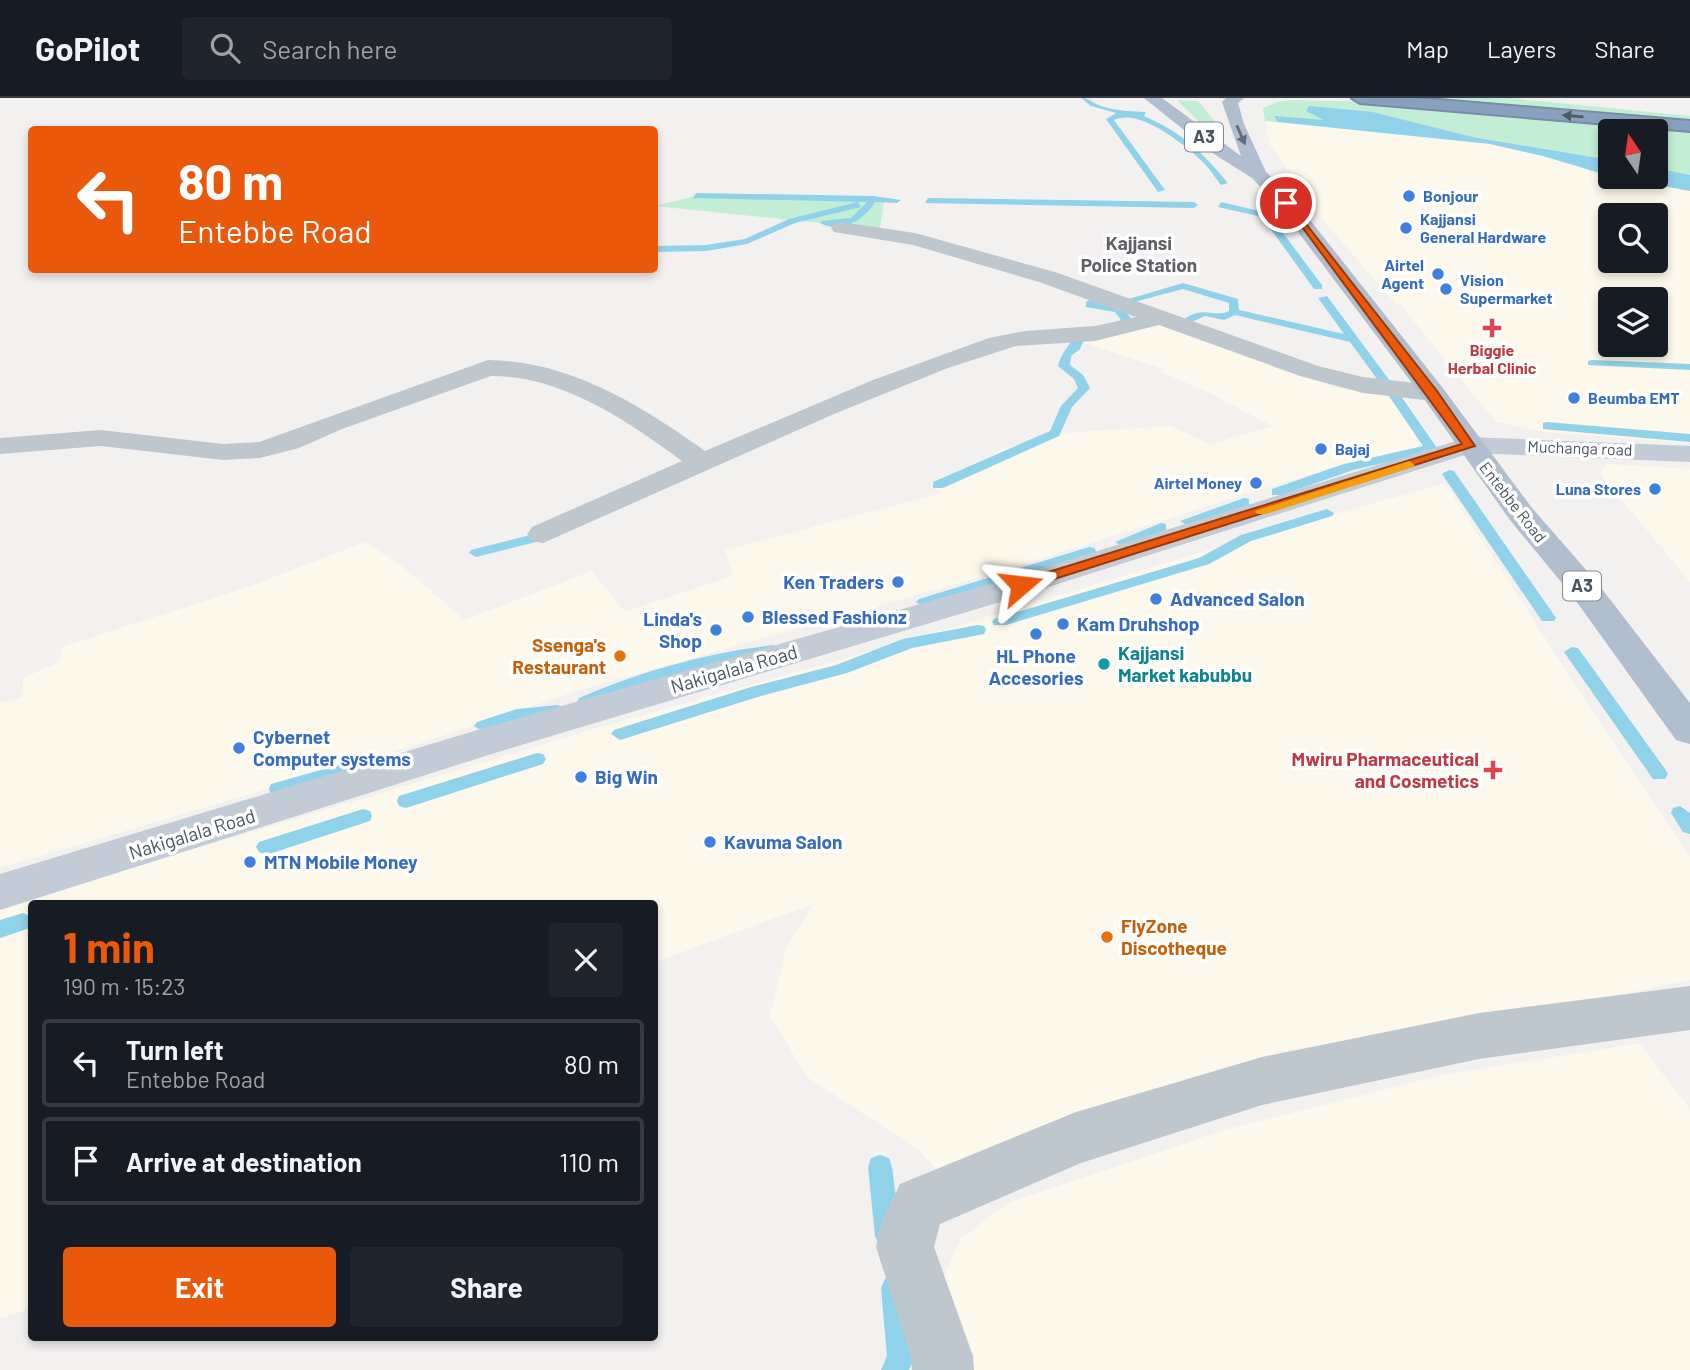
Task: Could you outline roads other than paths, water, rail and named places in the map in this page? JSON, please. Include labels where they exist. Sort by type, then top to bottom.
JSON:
[{"type":"highway","points":[[1360,98],[1690,126]]},
{"type":"highway","points":[[1636,105],[1690,111]]},
{"type":"main road","name":"A3","points":[[1152,98],[1220,150],[1258,174]]},
{"type":"main road","name":"A3","points":[[1236,98],[1230,102],[1236,124],[1258,174]]},
{"type":"main road","name":"Entebbe Road","points":[[1258,174],[1284,200],[1433,393],[1521,514],[1591,597],[1690,730]]},
{"type":"street","points":[[841,228],[915,239],[1047,277],[1309,371],[1363,385],[1433,393]]},
{"type":"street","points":[[543,534],[829,406],[1000,342],[1019,338],[1099,334],[1160,317]]},
{"type":"street","points":[[0,446],[101,438],[223,452],[260,450],[289,442],[332,423],[488,368],[506,366],[550,377],[631,412],[701,462]]},
{"type":"street","name":"Muchanga road","points":[[1469,446],[1690,454]]},
{"type":"street","name":"Nakigalala Road","points":[[0,892],[484,742],[1021,585],[1469,446]]},
{"type":"street","points":[[943,1370],[942,1356],[905,1247],[909,1223],[920,1204],[1076,1138],[1262,1081],[1479,1036],[1690,1008]]},
{"type":"water","points":[[1309,106],[1373,112],[1473,137],[1598,158],[1598,172],[1490,144],[1277,122],[1274,116],[1324,120],[1306,111]]},
{"type":"water","points":[[1668,170],[1690,175],[1690,191],[1668,187]]},
{"type":"waterway","points":[[1084,98],[1093,105],[1125,113]]},
{"type":"waterway","points":[[1133,114],[1154,123],[1188,145],[1207,161],[1224,183]]},
{"type":"waterway","points":[[1133,114],[1117,115],[1110,119],[1161,190]]},
{"type":"waterway","points":[[1133,114],[1143,114]]},
{"type":"waterway","points":[[696,196],[873,200]]},
{"type":"waterway","points":[[825,223],[854,220],[873,200]]},
{"type":"waterway","points":[[873,200],[897,200]]},
{"type":"waterway","points":[[928,201],[1194,205]]},
{"type":"waterway","points":[[658,249],[706,248],[747,241],[792,221],[858,205]]},
{"type":"waterway","points":[[1221,205],[1265,215],[1318,287]]},
{"type":"waterway","points":[[1130,300],[1183,286],[1234,301],[1234,312]]},
{"type":"waterway","points":[[1323,298],[1384,381]]},
{"type":"waterway","points":[[1091,302],[1090,305],[1118,309],[1128,321],[1109,328]]},
{"type":"waterway","points":[[1185,322],[1204,313],[1224,317],[1234,312]]},
{"type":"waterway","points":[[1234,312],[1352,339]]},
{"type":"waterway","points":[[938,485],[1055,433],[1067,406],[1084,388],[1079,377],[1064,366],[1066,355],[1076,347],[1079,337],[1097,335]]},
{"type":"waterway","points":[[1592,363],[1690,367]]},
{"type":"waterway","points":[[1277,492],[1349,467],[1431,448],[1395,396]]},
{"type":"waterway","points":[[1547,426],[1690,438]]},
{"type":"waterway","points":[[1449,474],[1548,618]]},
{"type":"waterway","points":[[1187,521],[1244,502]]},
{"type":"waterway","points":[[1000,622],[1204,561],[1216,552],[1246,538],[1327,513]]},
{"type":"waterway","points":[[1122,542],[1161,527]]},
{"type":"waterway","points":[[476,553],[554,533]]},
{"type":"waterway","points":[[924,602],[1089,551]]},
{"type":"waterway","points":[[847,631],[871,616]]},
{"type":"waterway","points":[[620,734],[757,691],[841,669],[909,643],[978,630]]},
{"type":"waterway","points":[[585,702],[636,680],[731,655],[773,650]]},
{"type":"waterway","points":[[1572,652],[1659,774]]},
{"type":"waterway","points":[[483,726],[517,715],[558,711]]},
{"type":"waterway","points":[[406,801],[537,759]]},
{"type":"waterway","points":[[278,789],[349,769]]},
{"type":"waterway","points":[[1680,813],[1690,827]]},
{"type":"waterway","points":[[266,847],[363,816]]},
{"type":"waterway","points":[[0,929],[23,922]]},
{"type":"waterway","points":[[880,1167],[888,1236]]},
{"type":"waterway","points":[[894,1288],[901,1356],[895,1370]]},
{"type":"place","name":"Bonjour","points":[[1409,196]]},
{"type":"place","name":"Kajjansi General Hardware","points":[[1406,228]]},
{"type":"place","name":"Airtel Agent","points":[[1438,274]]},
{"type":"place","name":"Vision Supermarket","points":[[1446,289]]},
{"type":"place","name":"Biggie Herbal Clinic","points":[[1492,328]]},
{"type":"place","name":"Beumba EMT","points":[[1574,398]]},
{"type":"place","name":"Bajaj","points":[[1321,449]]},
{"type":"place","name":"Airtel Money","points":[[1256,483]]},
{"type":"place","name":"Luna Stores","points":[[1655,489]]},
{"type":"place","name":"Ken Traders","points":[[898,582]]},
{"type":"place","name":"Advanced Salon","points":[[1156,599]]},
{"type":"place","name":"Blessed Fashionz","points":[[748,617]]},
{"type":"place","name":"Kam Druhshop","points":[[1063,624]]},
{"type":"place","name":"Linda's Shop","points":[[716,630]]},
{"type":"place","name":"HL Phone Accesories","points":[[1036,634]]},
{"type":"place","name":"Ssenga's Restaurant","points":[[620,656]]},
{"type":"place","name":"Kajjansi Market kabubbu","points":[[1104,664]]},
{"type":"place","name":"Cybernet Computer systems","points":[[239,748]]},
{"type":"place","name":"Mwiru Pharmaceutical and Cosmetics","points":[[1493,770]]},
{"type":"place","name":"Big Win","points":[[581,777]]},
{"type":"place","name":"Kavuma Salon","points":[[710,842]]},
{"type":"place","name":"MTN Mobile Money","points":[[250,862]]},
{"type":"place","name":"FlyZone Discotheque","points":[[1107,937]]},
{"type":"district","name":"Kajjansi Police Station","points":[[1139,254]]}]
